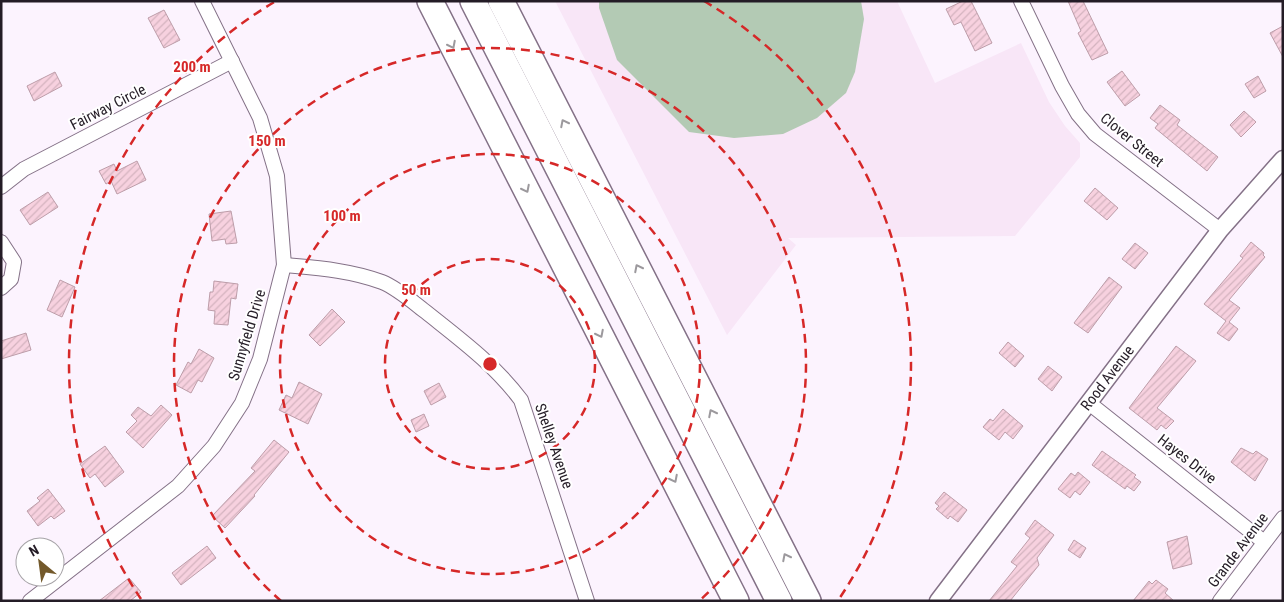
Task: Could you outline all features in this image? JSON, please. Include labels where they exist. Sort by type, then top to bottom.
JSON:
[{"type":"highway","points":[[430,1],[736,601]]},
{"type":"highway","points":[[458,1],[764,601]]},
{"type":"highway","points":[[473,1],[779,601]]},
{"type":"highway","points":[[502,1],[808,601]]},
{"type":"street","name":"Sunnyfield Drive","points":[[30,601],[178,486],[214,446],[242,403],[260,359],[284,265],[277,176],[260,118],[202,1]]},
{"type":"street","name":"Clover Street","points":[[1021,1],[1062,86],[1078,114],[1095,134],[1220,230]]},
{"type":"street","name":"Fairway Circle","points":[[1,187],[24,169],[232,60]]},
{"type":"street","name":"Rood Avenue","points":[[938,601],[1220,230],[1283,159]]},
{"type":"street","points":[[1,242],[14,262],[11,279],[1,288]]},
{"type":"street","name":"Shelley Avenue","points":[[284,265],[340,272],[384,283],[466,344],[502,375],[521,400],[587,601]]},
{"type":"street","name":"Hayes Drive","points":[[1089,403],[1264,542]]},
{"type":"street","name":"Grande Avenue","points":[[1226,599],[1264,542],[1283,518]]},
{"type":"shaded area","points":[[555,1],[897,1],[935,83],[1021,43],[1049,102],[1065,126],[1080,143],[1080,157],[1015,236],[788,238],[796,245],[727,335]]},
{"type":"green space","points":[[599,1],[861,1],[864,19],[855,72],[846,93],[817,118],[783,134],[734,138],[689,132],[617,60],[599,8]]},
{"type":"building","points":[[963,1],[971,1],[992,43],[975,51],[961,22],[954,25],[946,9]]},
{"type":"building","points":[[1068,1],[1083,1],[1108,53],[1092,60],[1078,33],[1081,31]]},
{"type":"building","points":[[164,10],[180,40],[164,48],[148,18]]},
{"type":"building","points":[[1283,26],[1283,57],[1270,33]]},
{"type":"building","points":[[1122,71],[1140,95],[1125,106],[1107,82]]},
{"type":"building","points":[[55,72],[62,86],[34,101],[27,86]]},
{"type":"building","points":[[1258,76],[1266,91],[1254,98],[1245,84]]},
{"type":"building","points":[[1160,105],[1180,120],[1177,125],[1218,157],[1207,171],[1155,128],[1158,124],[1150,118]]},
{"type":"building","points":[[1244,111],[1256,122],[1241,137],[1230,125]]},
{"type":"building","points":[[137,161],[146,180],[117,194],[111,181],[106,184],[99,171],[114,164],[117,171]]},
{"type":"building","points":[[1095,188],[1118,208],[1107,220],[1084,201]]},
{"type":"building","points":[[48,192],[58,207],[30,225],[20,210]]},
{"type":"building","points":[[231,211],[237,243],[226,244],[225,239],[212,241],[209,214]]},
{"type":"building","points":[[1251,242],[1264,253],[1265,257],[1229,300],[1240,308],[1229,322],[1238,329],[1229,341],[1217,333],[1226,321],[1204,304],[1243,258],[1240,256]]},
{"type":"building","points":[[1135,243],[1148,253],[1135,269],[1122,259]]},
{"type":"building","points":[[1109,277],[1122,287],[1088,333],[1074,323]]},
{"type":"building","points":[[60,280],[75,287],[62,317],[47,310]]},
{"type":"building","points":[[214,281],[238,284],[236,299],[231,298],[228,325],[214,324],[215,311],[208,310],[210,292],[213,292]]},
{"type":"building","points":[[332,309],[345,322],[320,346],[309,335]]},
{"type":"building","points":[[26,333],[31,350],[1,359],[1,341]]},
{"type":"building","points":[[1008,342],[1024,356],[1015,367],[999,353]]},
{"type":"building","points":[[1176,346],[1196,361],[1157,408],[1174,421],[1166,429],[1161,425],[1157,430],[1129,408]]},
{"type":"building","points":[[199,349],[214,358],[202,382],[198,380],[191,393],[176,385],[188,362],[191,364]]},
{"type":"building","points":[[1048,366],[1062,377],[1052,391],[1038,379]]},
{"type":"building","points":[[299,382],[322,394],[308,424],[279,410],[286,395],[292,398]]},
{"type":"building","points":[[439,383],[446,397],[431,405],[424,391]]},
{"type":"building","points":[[161,405],[172,415],[143,448],[126,432],[137,421],[131,415],[138,407],[151,416]]},
{"type":"building","points":[[1003,409],[1023,426],[1013,439],[1005,432],[999,440],[983,427],[990,419],[993,421]]},
{"type":"building","points":[[424,414],[429,426],[416,432],[411,420]]},
{"type":"building","points":[[274,440],[289,452],[255,496],[225,528],[212,516],[255,471],[251,468]]},
{"type":"building","points":[[105,446],[124,472],[105,487],[95,474],[90,478],[80,464]]},
{"type":"building","points":[[1241,448],[1253,454],[1256,451],[1268,459],[1255,481],[1231,462]]},
{"type":"building","points":[[1102,451],[1136,475],[1134,477],[1141,482],[1134,491],[1127,486],[1125,489],[1092,465]]},
{"type":"building","points":[[1078,472],[1090,482],[1080,495],[1075,491],[1070,498],[1058,489],[1071,473],[1075,476]]},
{"type":"building","points":[[48,489],[65,511],[54,519],[51,516],[38,526],[27,511],[40,501],[37,498]]},
{"type":"building","points":[[944,492],[967,510],[958,522],[950,516],[948,519],[936,509],[939,506],[935,503]]},
{"type":"building","points":[[1035,520],[1054,535],[1037,558],[1039,565],[1010,601],[989,601],[1017,566],[1011,562],[1030,538],[1025,534]]},
{"type":"building","points":[[1187,536],[1192,564],[1173,569],[1167,542]]},
{"type":"building","points":[[1074,540],[1086,548],[1080,558],[1068,550]]},
{"type":"building","points":[[207,546],[216,558],[181,585],[172,573]]},
{"type":"building","points":[[129,578],[141,592],[130,601],[99,601]]},
{"type":"building","points":[[1156,580],[1168,589],[1165,593],[1174,601],[1133,601],[1149,581],[1152,584]]}]
